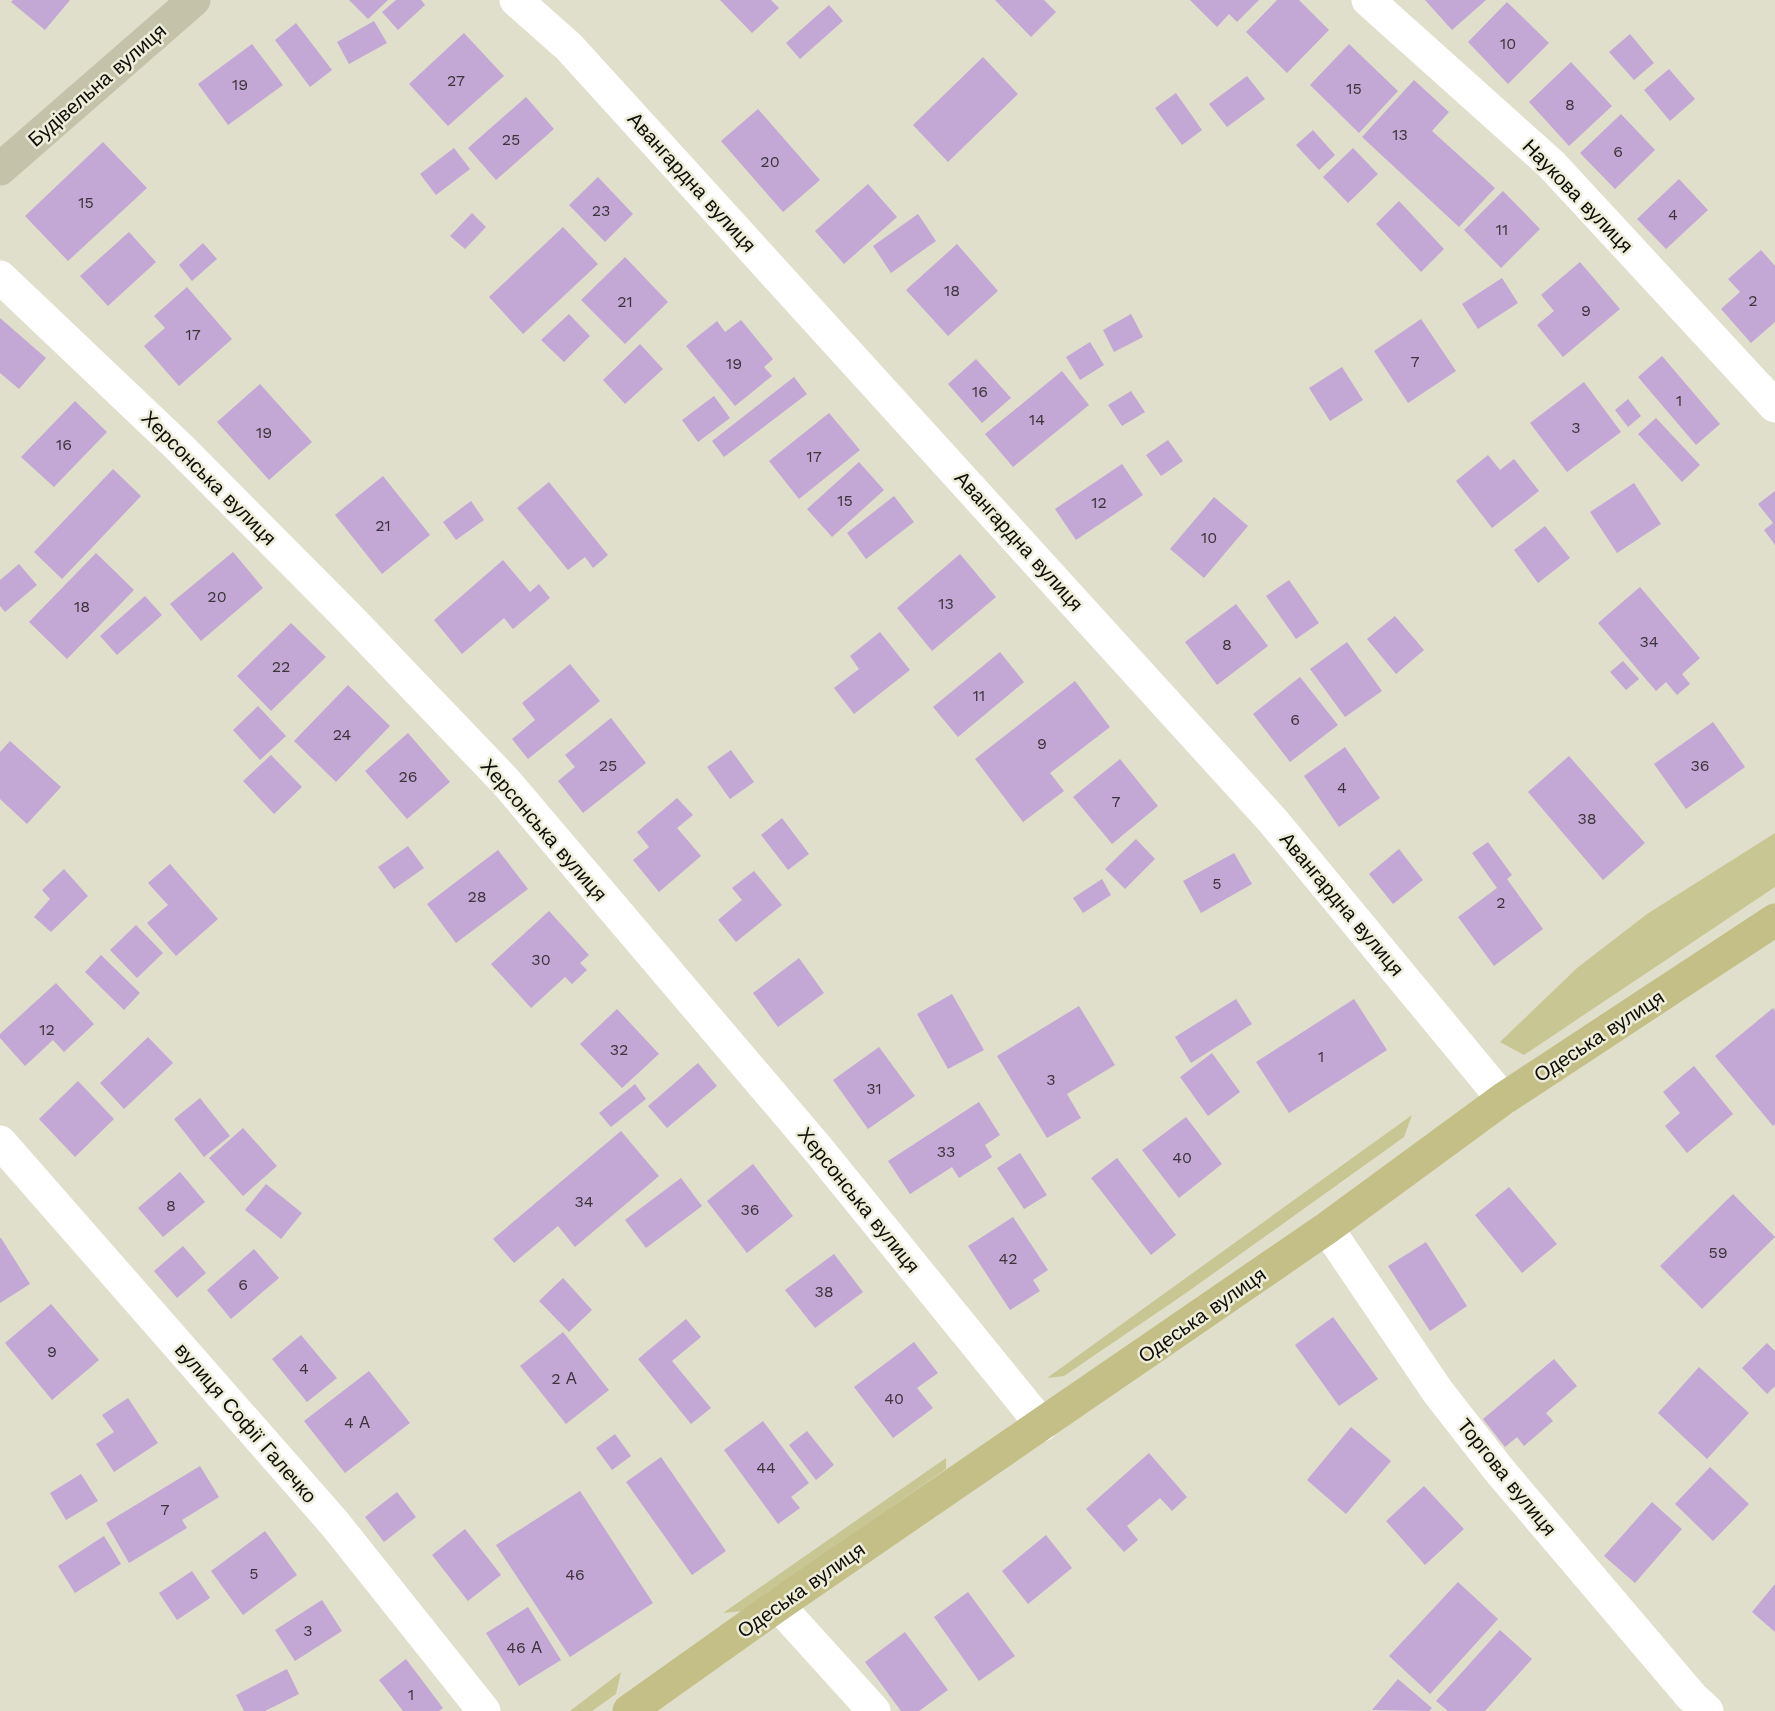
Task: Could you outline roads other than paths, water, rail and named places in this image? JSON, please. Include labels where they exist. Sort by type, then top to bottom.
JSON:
[{"type":"main road","name":"Одеська вулиця","points":[[630,1711],[778,1605],[1327,1228],[1503,1099],[1775,920]]},
{"type":"street","name":"Будівельна вулиця","points":[[0,169],[194,0]]},
{"type":"street","name":"Авангардна вулиця","points":[[516,0],[569,47],[1273,821],[1503,1099]]},
{"type":"street","name":"Наукова вулиця","points":[[1368,0],[1551,164],[1775,406]]},
{"type":"street","name":"Херсонська вулиця","points":[[0,277],[178,446],[347,616],[505,781],[817,1148],[1042,1425]]},
{"type":"street","name":"вулиця Софії Галечко","points":[[0,1142],[335,1524],[484,1711]]},
{"type":"street","name":"Торгова вулиця","points":[[1327,1228],[1438,1392],[1499,1470],[1691,1696],[1707,1711]]},
{"type":"street","points":[[778,1605],[874,1711]]}]
